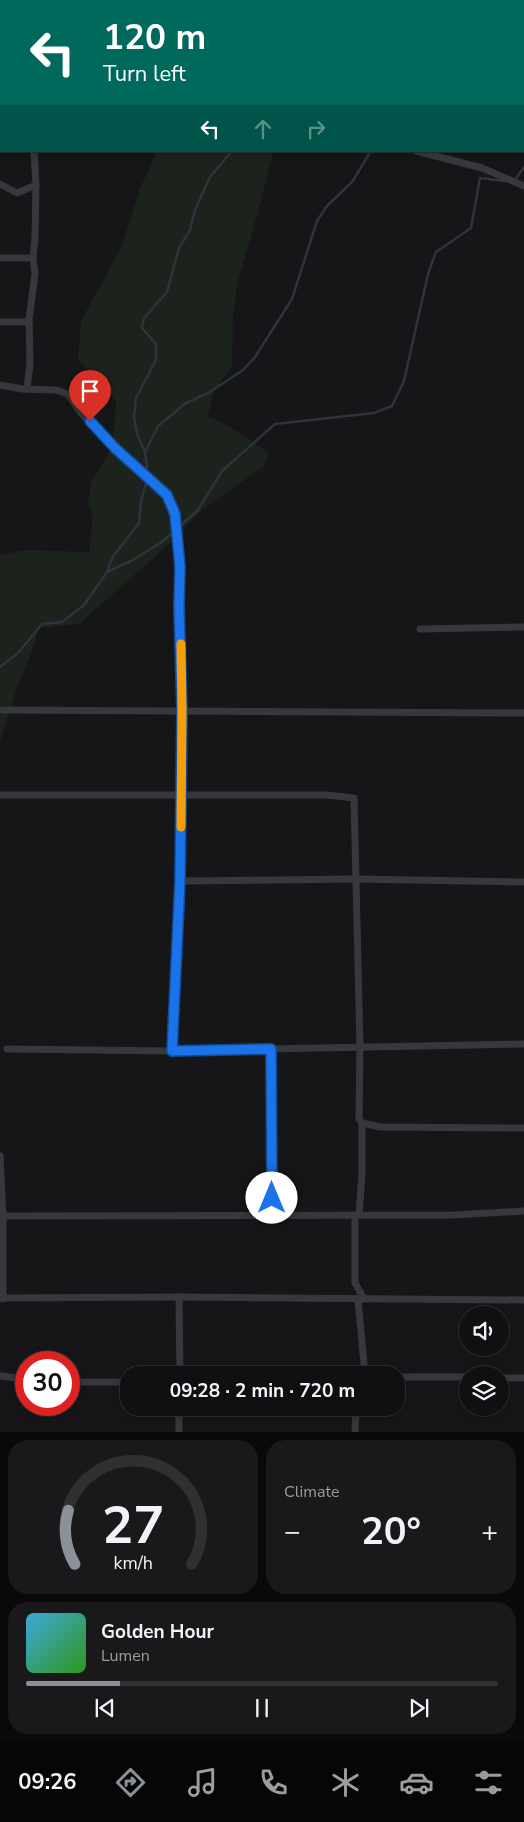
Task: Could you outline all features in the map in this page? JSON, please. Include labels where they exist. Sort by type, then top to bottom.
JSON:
[{"type":"street","points":[[27,389],[30,363],[29,322],[35,274],[33,258],[36,231],[34,152]]},
{"type":"street","points":[[420,152],[482,168],[524,186]]},
{"type":"street","points":[[0,184],[17,193],[36,185]]},
{"type":"street","points":[[0,258],[33,258]]},
{"type":"street","points":[[0,322],[29,322]]},
{"type":"street","points":[[0,385],[27,389],[56,390],[68,394],[82,413],[115,448],[167,495],[175,514],[180,567],[179,607],[182,710],[180,881],[172,1051]]},
{"type":"street","points":[[420,629],[524,627]]},
{"type":"street","points":[[2,710],[524,712]]},
{"type":"street","points":[[0,795],[327,795],[354,798],[360,1047],[358,1113],[362,1123],[362,1174],[357,1215],[355,1283],[361,1299],[365,1366]]},
{"type":"street","points":[[180,881],[355,880],[524,882]]},
{"type":"street","points":[[7,1049],[172,1051],[524,1044]]},
{"type":"street","points":[[271,1049],[272,1215]]},
{"type":"street","points":[[362,1123],[380,1127],[524,1128]]},
{"type":"street","points":[[0,1156],[3,1217],[2,1299],[180,1297],[524,1300]]},
{"type":"street","points":[[0,1216],[453,1215],[524,1211]]},
{"type":"street","points":[[180,1297],[180,1366]]},
{"type":"street","points":[[0,1376],[15,1378]]},
{"type":"street","points":[[405,1377],[459,1377]]},
{"type":"street","points":[[509,1378],[524,1378]]},
{"type":"street","points":[[80,1382],[120,1382]]},
{"type":"street","points":[[178,1432],[179,1416]]},
{"type":"street","points":[[356,1416],[356,1430]]},
{"type":"shaded area","points":[[157,152],[274,152],[238,281],[233,314],[232,365],[213,394],[208,417],[224,423],[269,453],[263,467],[203,509],[166,547],[79,624],[39,628],[0,741],[0,555],[25,550],[89,552],[93,517],[88,504],[91,482],[108,455],[114,429],[116,402],[102,383],[78,360],[81,321],[122,246],[139,191]]},
{"type":"waterway","points":[[107,572],[112,558],[139,523],[141,501],[148,477],[145,452],[137,434],[134,417],[136,398],[156,360],[156,344],[142,328],[144,318],[167,292],[179,248],[190,230],[195,210],[210,177],[231,152]]},
{"type":"waterway","points":[[145,452],[158,426],[186,403],[208,393],[243,370],[255,357],[292,299],[317,221],[327,206],[352,182],[370,152]]},
{"type":"waterway","points":[[515,180],[524,167]]},
{"type":"waterway","points":[[0,667],[18,653],[42,624],[62,622],[84,605],[107,572],[131,561],[162,542],[198,510],[222,471],[275,424],[374,413],[392,406],[404,381],[428,274],[436,252],[471,228],[480,178],[505,181]]},
{"type":"slow traffic","points":[[181,644],[181,827]]},
{"type":"route","points":[[90,421],[115,448],[167,495],[175,514],[180,567],[179,607],[182,710],[180,881],[172,1051],[271,1049],[272,1198]]}]
